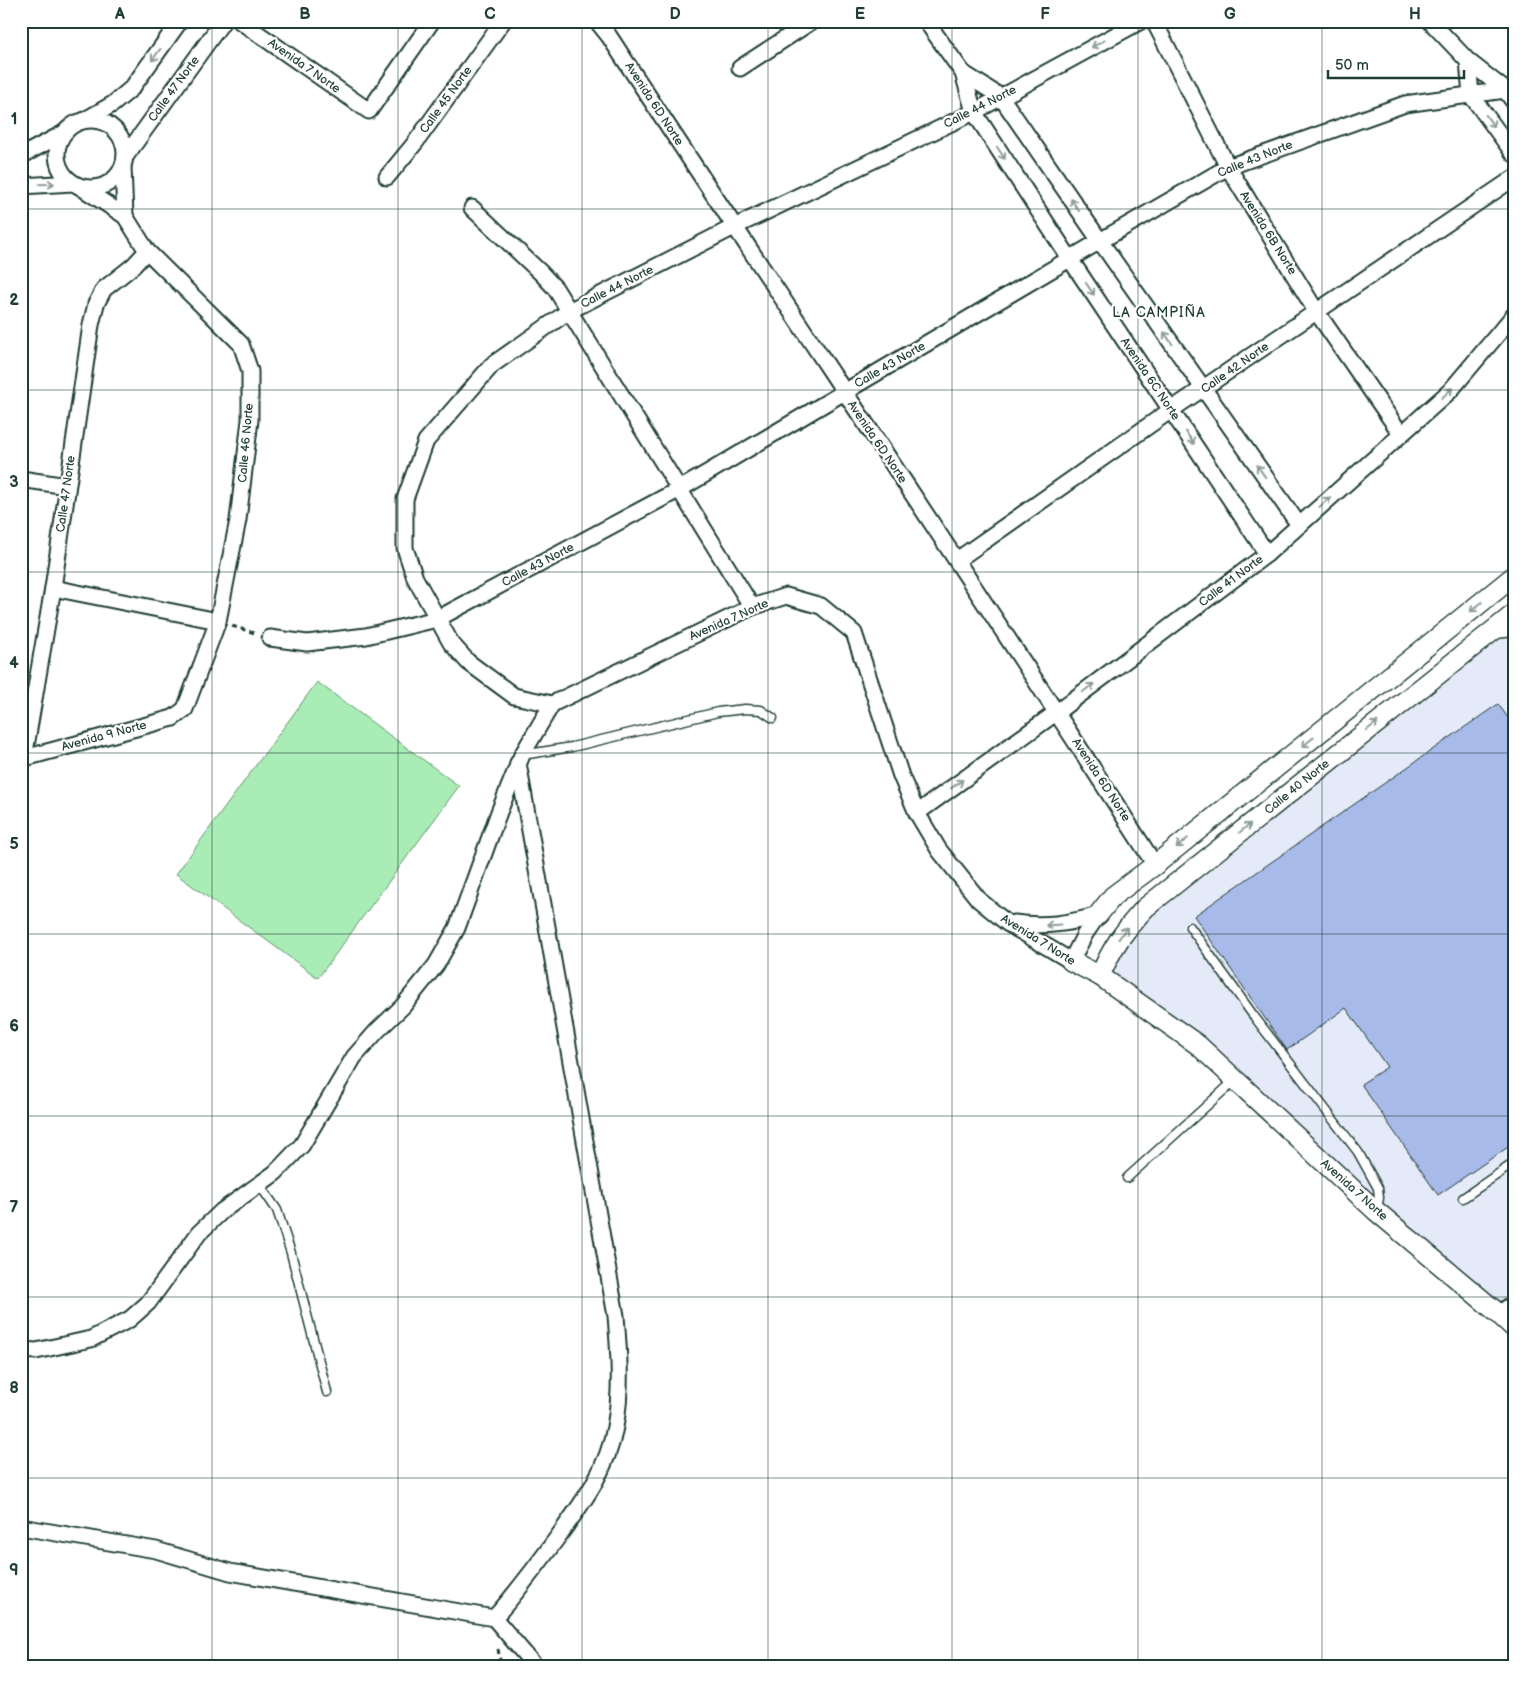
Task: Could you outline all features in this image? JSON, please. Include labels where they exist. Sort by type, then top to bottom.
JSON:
[{"type":"street","points":[[21,156],[113,104],[132,88],[180,21]]},
{"type":"street","name":"Calle 47 Norte","points":[[124,161],[223,21]]},
{"type":"street","name":"Avenida 7 Norte","points":[[240,21],[369,111],[432,21]]},
{"type":"street","name":"Calle 45 Norte","points":[[388,177],[415,143],[503,21]]},
{"type":"street","name":"Avenida 6D Norte","points":[[597,21],[609,36],[734,227],[957,560],[1155,865]]},
{"type":"street","points":[[740,68],[812,21]]},
{"type":"street","name":"Avenida 6C Norte","points":[[926,21],[963,73],[974,112],[1267,554]]},
{"type":"street","name":"Calle 44 Norte","points":[[552,704],[514,696],[468,662],[451,643],[415,578],[405,548],[406,499],[426,441],[492,365],[569,311],[734,227],[974,112],[1141,21]]},
{"type":"street","name":"Avenida 6B Norte","points":[[1154,21],[1228,167],[1316,311],[1401,434]]},
{"type":"street","points":[[1430,21],[1468,61],[1511,93]]},
{"type":"street","points":[[1468,61],[1471,95],[1514,154]]},
{"type":"street","name":"Avenida 6C Norte","points":[[963,73],[1001,97],[1299,525]]},
{"type":"street","name":"Calle 43 Norte","points":[[270,638],[307,643],[366,636],[437,619],[680,489],[1228,167],[1406,104],[1471,95],[1511,93]]},
{"type":"street","points":[[85,120],[104,122],[114,128],[124,144],[125,216]]},
{"type":"street","points":[[64,133],[58,144],[58,164],[63,175],[76,185]]},
{"type":"street","points":[[21,186],[76,185],[90,188],[108,184],[117,176],[124,161]]},
{"type":"street","name":"Calle 42 Norte","points":[[957,560],[1316,311],[1514,178]]},
{"type":"street","name":"Calle 46 Norte","points":[[76,185],[125,216],[147,251],[241,344],[250,371],[250,420],[238,520],[218,621],[185,709]]},
{"type":"street","points":[[472,208],[542,273],[555,288],[752,607]]},
{"type":"street","name":"Calle 47 Norte","points":[[22,759],[53,588],[66,486],[91,325],[96,304],[104,290],[133,266],[147,251]]},
{"type":"street","name":"Calle 41 Norte","points":[[917,813],[1057,712],[1267,554],[1450,391],[1514,314]]},
{"type":"street","points":[[21,479],[66,486]]},
{"type":"street","points":[[1071,961],[1085,934],[1113,896],[1155,865],[1514,576]]},
{"type":"street","points":[[53,588],[218,621]]},
{"type":"street","name":"Avenida 7 Norte","points":[[552,704],[752,607],[786,596],[821,606],[854,633],[901,776],[917,813],[939,850],[979,900],[1007,923],[1100,976],[1198,1045],[1234,1081],[1376,1211],[1507,1309],[1514,1328]]},
{"type":"street","name":"Calle 40 Norte","points":[[1100,976],[1109,954],[1145,908],[1514,614]]},
{"type":"street","points":[[21,1350],[36,1351],[91,1339],[130,1319],[148,1303],[199,1233],[222,1211],[275,1173],[302,1145],[354,1058],[377,1031],[403,1006],[436,965],[457,928],[520,759],[552,704]]},
{"type":"street","name":"Avenida 9 Norte","points":[[22,759],[173,718],[185,709]]},
{"type":"street","points":[[494,1618],[524,1584],[590,1492],[605,1463],[616,1427],[620,1365],[616,1316],[520,759]]},
{"type":"street","points":[[1007,923],[1035,926],[1056,925],[1076,922],[1098,915]]},
{"type":"street","points":[[21,1527],[156,1550],[230,1572],[494,1618],[535,1666]]},
{"type":"lane","points":[[1486,635],[1514,632]]},
{"type":"lane","points":[[520,759],[718,712],[745,708],[761,710],[773,718]]},
{"type":"lane","points":[[1190,927],[1253,1015],[1358,1152],[1378,1188],[1379,1198],[1376,1211]]},
{"type":"lane","points":[[1127,1178],[1234,1081]]},
{"type":"lane","points":[[1463,1198],[1514,1163]]},
{"type":"lane","points":[[259,1184],[277,1210],[283,1227],[327,1392]]},
{"type":"path","points":[[218,621],[270,638]]},
{"type":"shaded area","points":[[1514,614],[1514,1303],[1499,1314],[1234,1081],[1100,976],[1123,931]]},
{"type":"green space","points":[[317,682],[459,786],[318,978],[176,874]]},
{"type":"building","points":[[1498,704],[1514,726],[1514,1143],[1438,1195],[1361,1084],[1387,1067],[1346,1008],[1287,1050],[1194,916]]},
{"type":"district","name":"LA CAMPIÑA","points":[[1159,312]]}]
